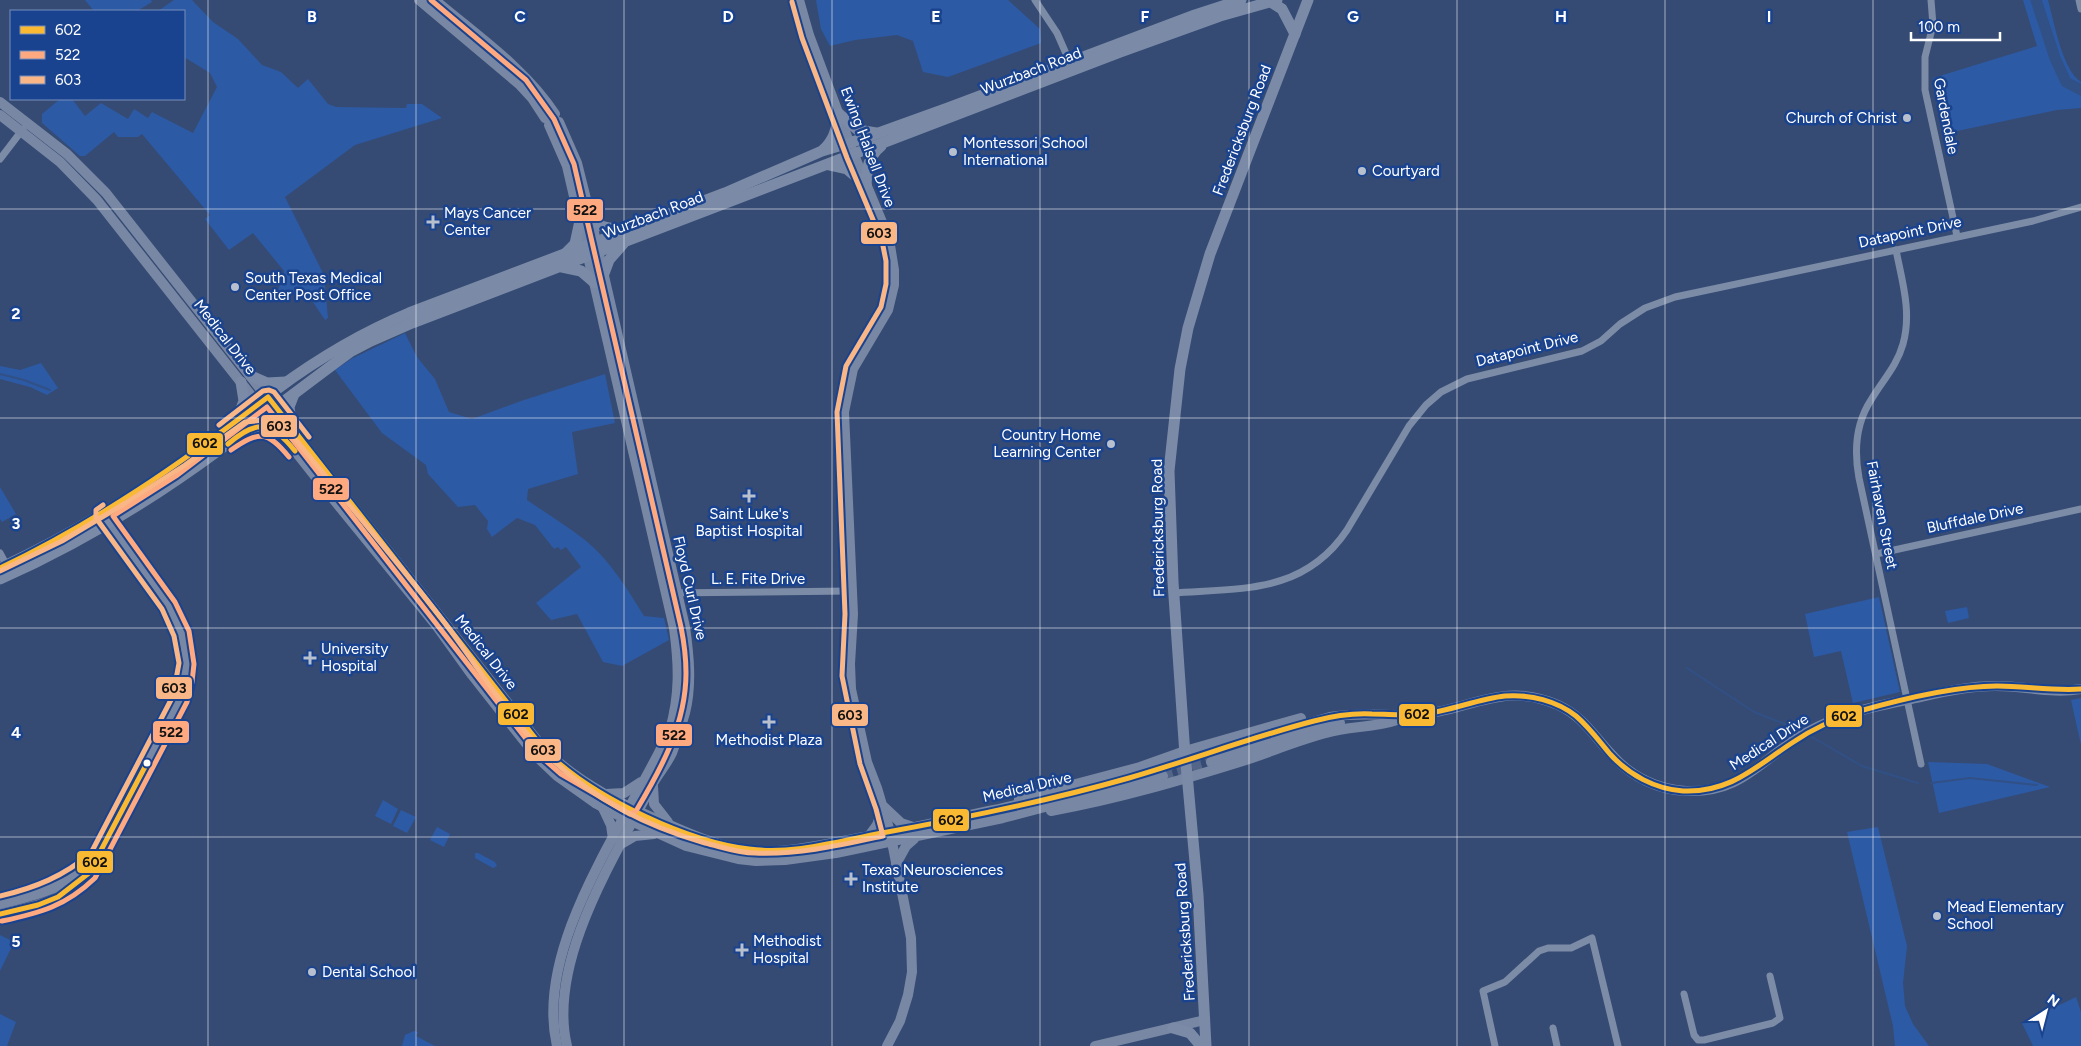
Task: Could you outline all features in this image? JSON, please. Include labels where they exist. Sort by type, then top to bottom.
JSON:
[{"type":"main road","name":"Wurzbach Road","points":[[0,579],[6,569],[36,551],[149,498],[248,429],[350,352],[371,341],[412,323],[560,266],[592,249],[854,155],[1195,15],[1241,0]]},
{"type":"main road","name":"Fredericksburg Road","points":[[1206,1046],[1198,895],[1173,593],[1169,471],[1180,370],[1188,328],[1210,254],[1308,0]]},
{"type":"main road","name":"Wurzbach Road","points":[[625,237],[822,151],[1220,16],[1274,1]]},
{"type":"main road","points":[[1274,1],[1282,9],[1295,34]]},
{"type":"main road","points":[[822,151],[832,140],[839,114],[860,131],[878,133]]},
{"type":"main road","points":[[866,184],[870,158],[885,143]]},
{"type":"main road","points":[[828,164],[847,169],[866,184]]},
{"type":"main road","points":[[560,266],[581,271],[599,279],[625,237],[601,226],[589,211]]},
{"type":"main road","points":[[565,254],[574,244],[580,221]]},
{"type":"main road","name":"Wurzbach Road","points":[[105,518],[288,382],[332,351],[369,330],[565,254],[592,249]]},
{"type":"main road","points":[[236,422],[244,401],[246,379],[267,383],[288,382]]},
{"type":"main road","points":[[292,428],[289,407],[295,392]]},
{"type":"main road","points":[[248,429],[264,427],[282,435]]},
{"type":"main road","points":[[1173,1028],[1190,1033],[1201,1046]]},
{"type":"street","name":"Floyd Curl Drive","points":[[419,0],[445,16],[526,78],[577,163],[589,211],[592,249],[671,593],[684,627],[690,666],[686,711],[679,733],[671,754],[649,781]]},
{"type":"street","name":"Floyd Curl Drive","points":[[435,0],[445,16]]},
{"type":"street","points":[[1036,0],[1055,28],[1072,66]]},
{"type":"street","name":"Gardendale","points":[[1931,0],[1933,25],[1925,57],[1925,90],[1957,236]]},
{"type":"street","points":[[2079,0],[2081,8]]},
{"type":"street","name":"Ewing Halsell Drive","points":[[803,1],[804,17],[849,142],[889,239],[894,270],[893,290],[888,310],[853,369],[844,410],[853,626],[850,664],[851,689],[867,762],[883,807],[891,837],[910,929],[912,972],[906,1006],[887,1046]]},
{"type":"street","name":"Medical Drive","points":[[0,102],[98,200],[246,379],[268,397],[498,699],[536,756],[557,776],[603,807],[628,821],[686,846],[756,861],[806,858],[870,841],[1003,818],[1162,772],[995,809],[915,833]]},
{"type":"street","name":"Medical Drive","points":[[0,114],[25,127]]},
{"type":"street","name":"Floyd Curl Drive","points":[[552,120],[567,166],[580,221],[592,249]]},
{"type":"street","points":[[0,159],[25,127]]},
{"type":"street","name":"Datapoint Drive","points":[[1173,593],[1269,585],[1295,576],[1323,559],[1344,535],[1416,416],[1432,399],[1451,386],[1467,379],[1582,351],[1601,341],[1632,316],[1654,304],[1688,294],[2032,221],[2081,207]]},
{"type":"street","name":"Fairhaven Street","points":[[1896,250],[1906,300],[1906,334],[1894,366],[1867,406],[1861,422],[1857,444],[1857,466],[1921,764]]},
{"type":"street","name":"Medical Drive","points":[[246,379],[258,405],[436,625],[498,699],[555,760],[605,794],[634,810],[728,846],[757,851],[870,841]]},
{"type":"street","name":"Bluffdale Drive","points":[[1876,554],[2081,509]]},
{"type":"street","points":[[0,914],[43,905],[76,886],[89,873],[180,699],[185,682],[187,663],[182,631],[169,603],[105,518]]},
{"type":"street","points":[[0,553],[6,569]]},
{"type":"street","name":"L. E. Fite Drive","points":[[671,593],[851,591]]},
{"type":"street","name":"Floyd Curl Drive","points":[[557,1046],[554,1001],[560,959],[596,871],[617,841],[649,781],[670,730],[676,709],[678,666],[671,593]]},
{"type":"street","points":[[678,666],[690,666]]},
{"type":"street","name":"Medical Drive","points":[[1415,715],[1349,714],[1330,717],[1211,757],[1326,725],[1369,720],[1397,720],[1496,696],[1516,695],[1538,698],[1560,706],[1584,722],[1618,762],[1641,778],[1673,790],[1699,791],[1722,787],[1740,780],[1753,773],[1791,742],[1832,721],[1864,710],[1970,687],[2009,686],[2054,691],[2081,689]]},
{"type":"street","points":[[995,809],[1038,792],[1140,767],[1331,710],[1370,707],[1415,715]]},
{"type":"street","points":[[1003,818],[1031,815],[1124,797],[1324,733],[1343,728],[1383,725],[1397,720]]},
{"type":"street","points":[[605,794],[620,794],[649,781],[654,804],[672,826]]},
{"type":"street","points":[[603,807],[617,841],[635,836],[658,835]]},
{"type":"street","points":[[883,807],[915,833],[896,864],[885,852],[870,841],[883,807]]},
{"type":"street","name":"Floyd Curl Drive","points":[[567,1046],[564,1001],[569,961],[617,841]]},
{"type":"street","points":[[0,904],[40,894],[59,886],[81,873],[97,858]]},
{"type":"street","points":[[1495,1046],[1483,991],[1505,982],[1539,951],[1548,948],[1571,948],[1592,938],[1618,1046]]},
{"type":"street","points":[[1684,994],[1694,1035],[1698,1040],[1704,1040],[1773,1023],[1780,1018],[1770,976]]},
{"type":"street","points":[[1095,1046],[1205,1020]]},
{"type":"street","points":[[1553,1028],[1557,1046]]},
{"type":"shaded area","points":[[85,0],[151,0],[152,2],[139,10],[93,10]]},
{"type":"shaded area","points":[[174,0],[192,0],[213,22],[238,39],[262,65],[281,72],[298,88],[308,79],[328,104],[336,107],[406,108],[407,104],[422,104],[442,118],[355,145],[285,197],[324,275],[328,318],[325,320],[307,293],[293,292],[282,300],[277,294],[284,271],[253,233],[229,250],[205,219],[210,215],[142,134],[138,137],[118,137],[114,132],[85,156],[80,156],[42,123],[42,114],[59,100],[73,100],[85,116],[101,103],[128,119],[134,109],[148,118],[152,112],[193,133],[217,87],[210,73],[185,58],[185,10],[159,10]]},
{"type":"shaded area","points":[[816,0],[1008,0],[1040,29],[1041,43],[948,77],[923,72],[913,41],[897,35],[855,40],[830,46],[821,29]]},
{"type":"shaded area","points":[[2023,0],[2048,0],[2064,56],[2074,76],[2081,82],[2081,108],[2057,110],[1943,134],[1933,78],[2037,46]]},
{"type":"shaded area","points":[[405,333],[417,357],[435,379],[449,412],[472,419],[605,374],[615,423],[572,432],[578,474],[528,489],[527,500],[594,548],[618,575],[644,616],[664,618],[669,640],[622,666],[603,662],[577,614],[551,620],[536,603],[581,567],[566,547],[561,550],[558,547],[554,549],[535,525],[517,518],[492,537],[487,529],[488,521],[475,505],[458,507],[428,474],[426,465],[382,433],[335,370],[351,359]]},
{"type":"shaded area","points":[[41,363],[58,388],[47,395],[30,387],[0,379],[0,366],[20,370]]},
{"type":"shaded area","points":[[0,487],[16,514],[2,522],[0,519]]},
{"type":"shaded area","points":[[1879,597],[1900,692],[1853,703],[1841,651],[1814,657],[1805,614]]},
{"type":"shaded area","points":[[1967,607],[1969,618],[1948,623],[1945,611]]},
{"type":"shaded area","points":[[2081,698],[2081,745],[2071,700]]},
{"type":"shaded area","points":[[1928,762],[1987,764],[2050,787],[1939,813]]},
{"type":"shaded area","points":[[383,800],[398,809],[391,824],[375,816]]},
{"type":"shaded area","points":[[401,810],[416,817],[407,833],[393,826]]},
{"type":"shaded area","points":[[437,827],[450,834],[444,847],[430,840]]},
{"type":"shaded area","points":[[1878,827],[1907,946],[1903,983],[1905,1006],[1913,1024],[1929,1046],[1895,1046],[1893,1026],[1847,832]]},
{"type":"shaded area","points":[[475,853],[495,862],[497,866],[493,868],[475,858]]},
{"type":"shaded area","points":[[0,935],[14,942],[0,971]]},
{"type":"shaded area","points":[[2076,997],[2081,1012],[2081,1046],[2033,1046],[2022,1023]]},
{"type":"shaded area","points":[[0,1014],[16,1022],[7,1046],[0,1046]]},
{"type":"shaded area","points":[[414,1031],[418,1032],[416,1036],[435,1046],[402,1046],[405,1035]]},
{"type":"waterway","points":[[2036,0],[2055,58],[2066,82],[2081,90]]},
{"type":"waterway","points":[[0,374],[24,380],[50,390]]},
{"type":"waterway","points":[[1687,668],[1754,712],[1795,728]]},
{"type":"waterway","points":[[1812,737],[1862,766],[1918,783]]},
{"type":"waterway","points":[[1931,783],[1970,778],[2037,785]]},
{"type":"tunnel","points":[[1162,768],[1211,752]]},
{"type":"tunnel","points":[[1163,776],[1211,762]]},
{"type":"transit line","name":"522","points":[[2,921],[28,915],[63,902],[95,878],[187,702],[194,664],[189,631],[175,602],[113,516],[176,476],[267,407],[538,754],[561,774],[630,814],[636,811],[663,762],[677,728],[685,692],[686,667],[683,638],[574,164],[554,119],[526,80],[431,0]]},
{"type":"transit line","name":"603","points":[[0,571],[62,541],[124,504],[185,465],[245,422],[265,420],[288,430],[441,618],[518,723],[548,756],[588,789],[610,803],[656,826],[705,843],[742,852],[803,851],[883,836],[876,809],[860,764],[842,676],[845,614],[837,412],[846,366],[881,307],[886,284],[886,261],[882,241],[847,158],[802,38],[792,2]]},
{"type":"transit line","name":"603","points":[[219,425],[263,391],[269,390],[274,392],[309,437]]},
{"type":"transit line","name":"602","points":[[0,568],[71,531],[138,490],[204,445],[268,397],[520,719],[553,758],[594,789],[672,828],[725,845],[766,850],[799,849],[816,846],[1037,802],[1129,778],[1291,727],[1343,715],[1423,714],[1505,696],[1533,697],[1560,706],[1576,716],[1590,729],[1617,762],[1643,780],[1662,787],[1683,791],[1716,787],[1730,782],[1756,768],[1802,736],[1817,728],[1872,707],[1926,694],[1963,688],[2008,686],[2081,689]]},
{"type":"transit line","name":"602","points":[[228,444],[247,430],[263,427],[271,429],[278,434],[295,451]]},
{"type":"transit line","name":"522","points":[[231,450],[249,439],[262,436],[275,442],[289,457]]},
{"type":"transit line","name":"603","points":[[0,896],[25,889],[60,875],[91,853],[173,696],[179,663],[174,636],[162,609],[96,518],[96,510],[103,505]]},
{"type":"transit line","name":"602","points":[[0,914],[38,905],[58,897],[89,873],[147,763]]},
{"type":"place","name":"Church of Christ","points":[[1907,118]]},
{"type":"place","name":"Montessori School International","points":[[953,152]]},
{"type":"place","name":"Courtyard","points":[[1362,171]]},
{"type":"place","name":"Mays Cancer Center","points":[[433,222]]},
{"type":"place","name":"South Texas Medical Center Post Office","points":[[235,287]]},
{"type":"place","name":"Country Home Learning Center","points":[[1111,444]]},
{"type":"place","name":"Saint Luke's Baptist Hospital","points":[[749,496]]},
{"type":"place","name":"University Hospital","points":[[310,658]]},
{"type":"place","name":"Methodist Plaza","points":[[769,722]]},
{"type":"place","name":"Texas Neurosciences Institute","points":[[851,879]]},
{"type":"place","name":"Mead Elementary School","points":[[1937,916]]},
{"type":"place","name":"Methodist Hospital","points":[[742,950]]},
{"type":"place","name":"Dental School","points":[[312,972]]}]
